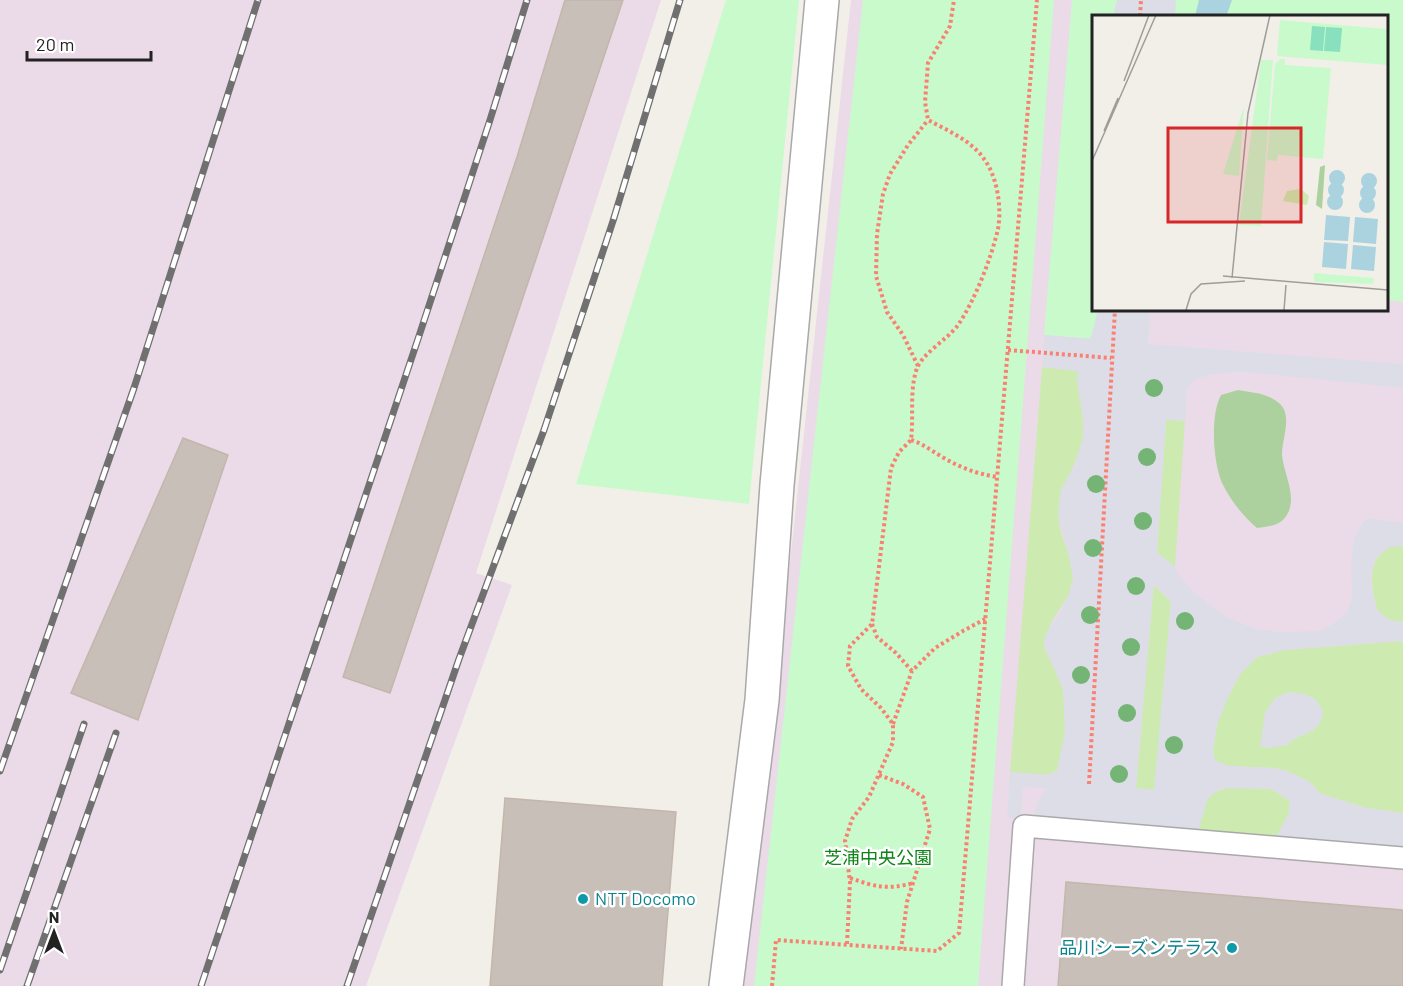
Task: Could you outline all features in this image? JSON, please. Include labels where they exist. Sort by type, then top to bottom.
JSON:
[{"type":"street","points":[[726,986],[762,700],[777,485],[822,0]]},
{"type":"lane","points":[[1013,986],[1024,826],[1403,858]]},
{"type":"path","points":[[918,366],[903,335],[887,312],[876,276],[877,245],[883,194],[890,174],[908,145],[928,120],[925,102],[928,63],[950,26],[954,0]]},
{"type":"path","points":[[772,986],[776,940],[937,951],[959,933],[1037,0]]},
{"type":"path","points":[[1140,15],[1141,0]]},
{"type":"path","points":[[912,670],[877,637],[872,624],[891,468],[899,452],[911,440],[912,392],[918,366],[957,326],[975,292],[998,227],[995,180],[984,159],[971,146],[928,120]]},
{"type":"path","points":[[1089,784],[1115,310]]},
{"type":"path","points":[[1008,350],[1111,358]]},
{"type":"path","points":[[911,440],[975,473],[997,477]]},
{"type":"path","points":[[847,944],[850,878],[845,841],[852,819],[869,797],[893,742],[893,724],[912,670],[935,648],[963,630],[985,620]]},
{"type":"path","points":[[872,624],[850,646],[848,666],[861,689],[881,708],[893,724]]},
{"type":"path","points":[[879,775],[903,784],[923,797],[930,829],[907,902],[901,949]]},
{"type":"path","points":[[850,878],[877,888],[898,887],[914,883]]},
{"type":"shaded area","points":[[0,0],[661,0],[476,573],[512,585],[366,986],[0,986]]},
{"type":"shaded area","points":[[851,0],[1403,0],[1403,986],[744,986]]},
{"type":"shaded area","points":[[1117,0],[1176,0],[1175,15],[1113,15]]},
{"type":"shaded area","points":[[1098,310],[1150,310],[1148,344],[1403,364],[1403,388],[1244,372],[1213,374],[1195,379],[1187,388],[1185,421],[1166,420],[1157,552],[1175,567],[1180,577],[1195,593],[1226,617],[1253,628],[1279,632],[1320,631],[1333,624],[1348,611],[1352,598],[1351,566],[1354,538],[1364,521],[1370,518],[1403,522],[1403,546],[1389,547],[1375,559],[1371,575],[1377,610],[1389,620],[1403,622],[1403,642],[1285,650],[1257,657],[1240,674],[1228,697],[1217,724],[1213,751],[1215,760],[1228,766],[1274,768],[1287,771],[1310,782],[1319,793],[1366,808],[1403,813],[1403,849],[1276,837],[1289,813],[1290,801],[1271,789],[1221,788],[1208,798],[1198,831],[1033,819],[1039,799],[1046,788],[1023,787],[1020,820],[1007,818],[1010,772],[1047,775],[1057,771],[1065,733],[1063,689],[1044,646],[1045,635],[1060,613],[1069,594],[1073,578],[1059,522],[1059,502],[1061,490],[1075,464],[1083,438],[1083,419],[1077,381],[1078,371],[1042,367],[1044,335],[1089,339]],"holes":[[[1154,584],[1171,602],[1154,790],[1136,788]]]},
{"type":"shaded area","points":[[1289,692],[1305,694],[1315,699],[1322,709],[1323,715],[1320,723],[1312,731],[1294,739],[1287,745],[1271,748],[1260,747],[1265,713],[1275,698]]},
{"type":"green space","points":[[726,0],[799,0],[749,504],[576,484]]},
{"type":"green space","name":"芝浦中央公園","points":[[863,0],[1054,0],[978,986],[754,986]]},
{"type":"green space","points":[[1072,0],[1403,0],[1403,302],[1388,300],[1388,15],[1092,15],[1092,310],[1150,310],[1148,343],[1044,335]]},
{"type":"green space","points":[[1042,367],[1078,371],[1084,422],[1083,439],[1063,490],[1059,511],[1060,529],[1072,565],[1072,586],[1051,624],[1044,646],[1061,685],[1066,711],[1064,742],[1057,771],[1047,775],[1010,772]]},
{"type":"green space","points":[[1238,390],[1271,398],[1281,405],[1286,416],[1282,454],[1290,491],[1290,506],[1282,521],[1270,526],[1257,528],[1246,518],[1229,496],[1216,463],[1214,426],[1218,404],[1221,395]]},
{"type":"green space","points":[[1166,419],[1185,421],[1175,567],[1157,553]]},
{"type":"green space","points":[[1403,546],[1403,622],[1389,620],[1379,613],[1374,597],[1372,576],[1375,562],[1383,551],[1389,547]]},
{"type":"green space","points":[[1153,584],[1171,602],[1155,790],[1136,789]]},
{"type":"green space","points":[[1403,642],[1403,813],[1366,808],[1319,793],[1310,782],[1287,771],[1274,768],[1228,766],[1215,760],[1213,751],[1217,724],[1228,697],[1240,674],[1257,657],[1285,650]]},
{"type":"green space","points":[[1241,787],[1272,789],[1290,801],[1289,813],[1276,837],[1198,831],[1205,804],[1213,793]]},
{"type":"water","points":[[1199,0],[1232,0],[1226,15],[1195,15]]},
{"type":"building","points":[[565,0],[623,0],[390,693],[343,677],[517,157]]},
{"type":"building","points":[[183,438],[228,455],[138,720],[71,693]]},
{"type":"building","name":"NTT Docomo","points":[[505,798],[676,812],[662,986],[490,986]]},
{"type":"building","name":"品川シーズンテラス","points":[[1066,882],[1403,910],[1403,986],[1058,986]]},
{"type":"railway","points":[[0,771],[134,388],[258,0]]},
{"type":"railway","points":[[201,986],[419,336],[527,0]]},
{"type":"railway","points":[[347,986],[459,659],[544,430],[613,221],[680,0]]},
{"type":"railway","points":[[0,970],[84,724]]},
{"type":"railway","points":[[27,986],[116,733]]},
{"type":"place","name":"NTT Docomo","points":[[583,899]]},
{"type":"place","name":"品川シーズンテラス","points":[[1232,948]]}]
